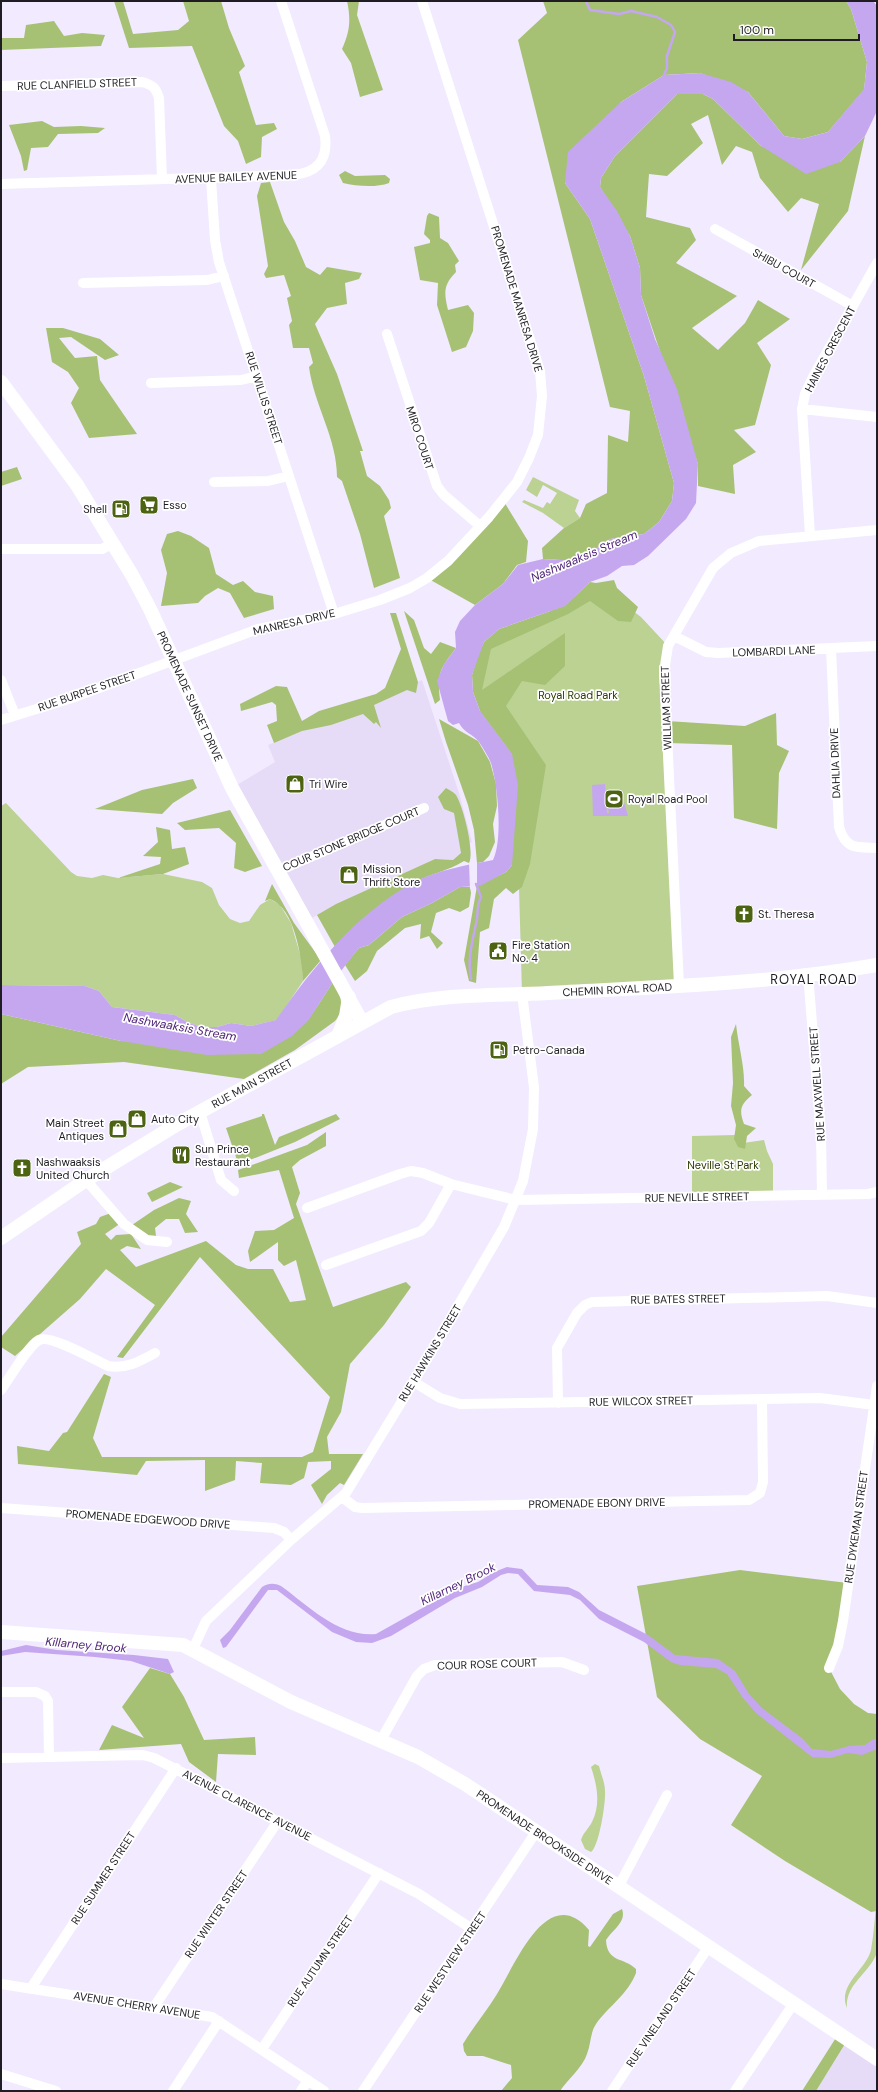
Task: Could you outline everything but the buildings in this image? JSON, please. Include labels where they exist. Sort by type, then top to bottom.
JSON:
[{"type":"street","name":"AVENUE BAILEY AVENUE","points":[[1,184],[211,179],[302,174],[314,170],[324,157],[325,136],[281,1]]},
{"type":"street","name":"PROMENADE MANRESA DRIVE","points":[[394,595],[410,588],[448,562],[517,482],[538,435],[542,396],[540,371],[422,1]]},
{"type":"street","name":"RUE CLANFIELD STREET","points":[[1,86],[142,82],[150,84],[156,88],[159,98],[162,179]]},
{"type":"street","name":"RUE WILLIS STREET","points":[[211,179],[214,240],[224,276],[334,614]]},
{"type":"street","name":"SHIBU COURT","points":[[715,229],[853,306]]},
{"type":"street","name":"HAINES CRESCENT","points":[[810,535],[802,409],[805,394],[877,263]]},
{"type":"street","points":[[83,283],[207,280],[224,276]]},
{"type":"street","name":"MIRO COURT","points":[[387,334],[437,486],[444,495],[480,526]]},
{"type":"street","points":[[151,382],[241,380],[257,376]]},
{"type":"street","name":"PROMENADE SUNSET DRIVE","points":[[1,382],[77,485],[113,543],[150,609],[232,788],[362,1022]]},
{"type":"street","points":[[802,409],[877,417]]},
{"type":"street","points":[[214,482],[268,481],[289,476]]},
{"type":"street","name":"WILLIAM STREET","points":[[679,985],[664,672],[666,654],[674,636],[709,574],[724,558],[743,547],[759,541],[810,535],[877,530]]},
{"type":"street","points":[[1,549],[102,549],[113,543]]},
{"type":"street","name":"MANRESA DRIVE","points":[[173,661],[258,629],[334,614],[394,595]]},
{"type":"street","name":"LOMBARDI LANE","points":[[674,636],[706,652],[718,653],[877,646]]},
{"type":"street","name":"DAHLIA DRIVE","points":[[831,649],[839,827],[843,839],[852,846],[877,848]]},
{"type":"street","name":"RUE BURPEE STREET","points":[[1,720],[72,698],[173,661]]},
{"type":"street","points":[[1,680],[15,715]]},
{"type":"street","name":"COUR STONE BRIDGE COURT","points":[[278,871],[424,808]]},
{"type":"street","name":"CHEMIN ROYAL ROAD","points":[[362,1022],[391,1007],[415,1000],[450,996],[522,994],[679,985],[808,974],[877,965]]},
{"type":"street","name":"RUE MAXWELL STREET","points":[[808,974],[821,1134],[822,1195]]},
{"type":"street","points":[[346,992],[361,1007],[391,1007]]},
{"type":"street","points":[[338,1036],[346,1016],[346,992]]},
{"type":"street","name":"RUE HAWKINS STREET","points":[[193,1649],[206,1621],[291,1540],[342,1497],[349,1488],[414,1382],[504,1227],[516,1200],[530,1153],[534,1111],[533,1080],[522,994]]},
{"type":"street","name":"RUE MAIN STREET","points":[[1,1238],[86,1180],[200,1112],[362,1022]]},
{"type":"street","points":[[200,1112],[221,1180],[234,1191]]},
{"type":"street","name":"RUE NEVILLE STREET","points":[[307,1208],[411,1171],[423,1173],[451,1184],[516,1200],[868,1194],[877,1192]]},
{"type":"street","points":[[86,1180],[124,1224],[148,1240],[167,1242]]},
{"type":"street","points":[[326,1265],[421,1231],[429,1223],[451,1184]]},
{"type":"street","name":"RUE BATES STREET","points":[[558,1403],[557,1348],[577,1313],[585,1305],[592,1302],[827,1296],[877,1303]]},
{"type":"street","points":[[1,1390],[32,1347],[39,1340],[44,1339],[53,1341],[108,1366],[116,1367],[132,1365],[154,1353]]},
{"type":"street","name":"RUE WILCOX STREET","points":[[414,1382],[440,1398],[460,1404],[820,1398],[874,1405]]},
{"type":"street","name":"RUE DYKEMAN STREET","points":[[829,1668],[838,1646],[843,1621],[877,1386]]},
{"type":"street","name":"PROMENADE EBONY DRIVE","points":[[342,1497],[355,1507],[362,1508],[749,1500],[760,1493],[763,1482],[762,1399]]},
{"type":"street","name":"PROMENADE EDGEWOOD DRIVE","points":[[1,1508],[274,1528],[284,1532],[291,1540]]},
{"type":"street","name":"PROMENADE BROOKSIDE DRIVE","points":[[1,1632],[183,1645],[291,1702],[418,1757],[465,1784],[877,2059]]},
{"type":"street","name":"COUR ROSE COURT","points":[[381,1740],[417,1676],[424,1669],[435,1665],[562,1662],[584,1670]]},
{"type":"street","points":[[1,1692],[36,1692],[45,1696],[48,1701],[49,1758]]},
{"type":"street","name":"AVENUE CLARENCE AVENUE","points":[[1,1758],[143,1755],[154,1758],[379,1873],[418,1894],[472,1929]]},
{"type":"street","name":"RUE SUMMER STREET","points":[[30,1988],[176,1768]]},
{"type":"street","points":[[620,1887],[622,1880],[667,1795]]},
{"type":"street","name":"RUE WINTER STREET","points":[[154,2007],[278,1821]]},
{"type":"street","name":"RUE WESTVIEW STREET","points":[[363,2091],[536,1832]]},
{"type":"street","name":"RUE AUTUMN STREET","points":[[262,2049],[379,1873]]},
{"type":"street","name":"RUE VINELAND STREET","points":[[612,2091],[709,1946]]},
{"type":"street","name":"AVENUE CHERRY AVENUE","points":[[1,1984],[204,2015],[219,2021],[324,2091]]},
{"type":"street","points":[[735,2091],[794,2003]]},
{"type":"street","points":[[173,2091],[219,2021]]},
{"type":"street","points":[[1,2074],[56,2091]]},
{"type":"street","points":[[301,2091],[308,2080]]},
{"type":"shaded area","points":[[422,680],[459,793],[472,842],[461,847],[461,853],[453,860],[435,859],[336,904],[307,921],[232,788],[275,762],[268,745]]},
{"type":"shaded area","points":[[848,2039],[877,2059],[877,2091],[816,2091]]},
{"type":"green space","points":[[114,1],[123,1],[133,34],[178,30],[189,21],[183,1],[221,1],[229,28],[245,66],[239,72],[256,125],[274,123],[277,129],[262,137],[261,157],[246,164],[238,141],[224,126],[192,46],[129,48]]},
{"type":"green space","points":[[347,1],[359,1],[357,15],[383,90],[360,97],[351,63],[342,49],[347,37],[349,25]]},
{"type":"green space","points":[[543,1],[846,1],[851,9],[867,62],[864,90],[828,132],[802,139],[784,136],[748,92],[700,73],[664,75],[621,102],[565,183],[590,219],[644,376],[674,483],[672,501],[659,522],[644,534],[610,539],[579,561],[543,559],[542,548],[564,528],[580,518],[586,504],[607,493],[608,435],[628,442],[630,411],[610,407],[518,40],[547,13]]},
{"type":"green space","points":[[54,21],[64,36],[82,33],[105,35],[101,46],[1,50],[1,38],[24,38],[26,25]]},
{"type":"green space","points":[[677,94],[703,94],[713,99],[761,146],[840,162],[865,136],[848,211],[801,270],[819,204],[801,198],[788,212],[760,178],[752,152],[736,146],[722,165],[708,115],[691,124],[703,143],[667,176],[649,174],[646,217],[690,228],[696,240],[676,263],[737,296],[692,328],[718,350],[745,323],[758,300],[790,319],[757,343],[771,365],[755,425],[734,430],[756,452],[733,465],[735,494],[698,486],[698,464],[641,295],[640,268],[630,236],[600,187],[601,178],[615,156]]},
{"type":"green space","points":[[42,121],[54,127],[81,126],[105,128],[98,133],[58,134],[48,147],[31,148],[27,170],[24,171],[21,156],[9,125]]},
{"type":"green space","points":[[345,171],[355,176],[385,175],[390,179],[389,183],[378,186],[348,184],[343,183],[339,175]]},
{"type":"green space","points":[[270,182],[284,222],[295,241],[306,267],[320,275],[327,267],[362,273],[359,279],[345,283],[347,304],[327,308],[315,324],[337,374],[363,451],[360,451],[367,476],[380,486],[389,500],[391,508],[384,516],[400,578],[374,588],[360,534],[342,481],[337,477],[333,449],[315,395],[309,367],[313,363],[309,348],[293,348],[289,325],[292,321],[287,298],[291,296],[284,275],[266,278],[264,274],[268,266],[257,196],[261,183]]},
{"type":"green space","points":[[429,213],[439,217],[440,238],[448,243],[459,261],[455,265],[456,272],[447,285],[445,294],[448,310],[468,305],[474,313],[473,331],[466,347],[452,352],[437,305],[438,283],[420,280],[414,247],[430,243],[430,240],[424,234],[427,216]]},
{"type":"green space","points":[[46,328],[63,328],[100,339],[119,355],[105,360],[71,337],[59,338],[75,358],[97,356],[100,380],[137,434],[89,438],[71,403],[79,388],[68,372],[52,362]]},
{"type":"green space","points":[[17,467],[22,479],[1,486],[1,472]]},
{"type":"green space","points":[[533,477],[579,500],[575,511],[580,518],[564,528],[543,513],[522,502],[524,500],[543,508],[547,502],[550,504],[557,493],[543,485],[537,497],[526,490]]},
{"type":"green space","points":[[503,500],[528,541],[526,562],[517,565],[503,584],[475,605],[427,578]]},
{"type":"green space","points":[[178,531],[191,536],[209,548],[216,574],[233,585],[243,581],[255,592],[273,596],[274,609],[244,618],[230,593],[218,588],[205,596],[198,603],[161,606],[167,573],[161,550],[167,534]]},
{"type":"green space","points":[[614,580],[617,588],[638,607],[631,622],[618,621],[590,601],[568,614],[491,649],[482,690],[565,633],[565,666],[545,685],[522,681],[506,706],[546,765],[530,864],[522,887],[513,894],[506,888],[494,899],[489,928],[480,932],[476,983],[469,981],[464,960],[477,886],[506,872],[512,865],[512,754],[480,711],[473,692],[472,675],[478,655],[484,642],[499,629],[565,606],[590,582],[596,583]]},
{"type":"green space","name":"Royal Road Park","points":[[596,583],[641,617],[668,646],[679,985],[522,994],[519,887],[480,711],[478,655]]},
{"type":"green space","points":[[404,611],[414,620],[424,648],[431,654],[440,642],[456,648],[446,661],[441,672],[439,683],[440,700],[435,704]]},
{"type":"green space","points":[[390,613],[396,613],[418,682],[416,693],[407,690],[374,705],[381,728],[376,722],[374,724],[363,714],[331,725],[302,731],[274,743],[267,725],[277,721],[276,705],[272,702],[241,711],[240,704],[276,686],[287,687],[302,721],[319,711],[376,694],[385,688],[401,649]]},
{"type":"green space","points":[[776,713],[777,745],[789,751],[779,773],[777,829],[734,818],[732,745],[668,743],[667,721],[745,726]]},
{"type":"green space","points":[[439,719],[478,741],[490,762],[496,784],[497,806],[493,824],[495,842],[489,856],[483,862],[477,863],[474,830],[468,805]]},
{"type":"green space","points":[[193,779],[197,788],[173,803],[162,814],[95,809],[142,790]]},
{"type":"green space","points":[[446,788],[456,795],[462,809],[469,840],[469,863],[464,861],[413,883],[372,912],[335,947],[317,915],[336,904],[435,859],[453,860],[461,853],[454,813],[444,809],[438,797]]},
{"type":"green space","points":[[6,803],[71,872],[77,876],[92,878],[103,875],[118,878],[163,874],[202,882],[212,888],[219,905],[230,919],[240,923],[249,921],[260,905],[270,899],[280,905],[291,923],[302,961],[303,981],[277,1020],[251,1026],[231,1023],[217,1027],[202,1027],[189,1023],[175,1015],[112,1007],[99,991],[85,986],[1,985],[1,806]]},
{"type":"green space","points":[[230,810],[262,866],[245,872],[234,868],[236,843],[219,828],[185,830],[177,823]]},
{"type":"green space","points":[[156,827],[170,830],[172,849],[185,847],[189,864],[163,874],[118,878],[160,864],[161,857],[143,856],[158,842]]},
{"type":"green space","points":[[272,884],[294,923],[321,960],[303,981],[299,948],[291,923],[279,904],[270,899],[265,901]]},
{"type":"green space","points":[[460,887],[470,887],[471,893],[469,907],[460,912],[449,908],[436,913],[431,932],[443,943],[437,949],[429,936],[420,939],[421,924],[405,928],[377,951],[367,971],[355,981],[345,965],[359,948],[369,945],[402,917],[432,903]]},
{"type":"green space","points":[[333,982],[341,1002],[340,1011],[335,1021],[295,1050],[244,1079],[124,1062],[28,1067],[1,1084],[1,1014],[121,1041],[277,1044],[296,1032],[303,1025]]},
{"type":"green space","points":[[736,1024],[744,1086],[752,1095],[743,1105],[741,1115],[744,1124],[756,1128],[747,1136],[745,1149],[738,1147],[734,1139],[736,1125],[731,1106],[733,1083],[731,1037]]},
{"type":"green space","points":[[262,1114],[264,1114],[275,1145],[279,1137],[336,1114],[340,1119],[295,1142],[235,1166],[236,1157],[226,1128],[262,1116]]},
{"type":"green space","points":[[326,1132],[326,1146],[300,1160],[292,1167],[300,1193],[296,1204],[333,1307],[406,1282],[411,1287],[384,1325],[350,1364],[341,1412],[327,1437],[329,1454],[363,1454],[344,1485],[340,1483],[327,1495],[322,1504],[311,1485],[331,1469],[331,1461],[308,1462],[304,1478],[291,1485],[260,1483],[262,1463],[236,1461],[235,1480],[205,1491],[205,1460],[146,1461],[137,1475],[18,1464],[17,1446],[49,1451],[63,1433],[67,1432],[104,1374],[111,1377],[93,1438],[102,1457],[302,1457],[313,1452],[330,1397],[200,1257],[123,1358],[117,1357],[155,1305],[106,1269],[80,1299],[15,1356],[1,1347],[1,1337],[81,1244],[77,1232],[96,1224],[100,1217],[111,1213],[121,1223],[105,1234],[111,1240],[116,1235],[131,1234],[141,1249],[127,1246],[120,1250],[136,1267],[206,1241],[236,1265],[248,1269],[273,1269],[290,1302],[306,1300],[296,1260],[284,1266],[278,1260],[278,1242],[250,1262],[248,1251],[255,1231],[274,1230],[294,1218],[279,1170],[239,1178],[238,1170],[307,1145]]},
{"type":"green space","name":"Neville St Park","points":[[736,1135],[743,1143],[764,1140],[773,1164],[773,1196],[692,1197],[692,1136]]},
{"type":"green space","points":[[170,1182],[183,1187],[152,1202],[147,1193]]},
{"type":"green space","points":[[179,1198],[191,1201],[186,1214],[198,1232],[185,1233],[179,1219],[166,1219],[155,1228],[156,1236],[146,1236],[132,1225],[154,1210]]},
{"type":"green space","points":[[740,1570],[848,1583],[829,1668],[840,1689],[854,1704],[868,1713],[877,1714],[877,1911],[871,1912],[785,1861],[731,1825],[762,1776],[700,1739],[657,1697],[637,1586]]},
{"type":"green space","points":[[150,1668],[170,1674],[184,1697],[204,1740],[255,1737],[256,1755],[218,1754],[216,1782],[189,1762],[181,1744],[99,1750],[112,1725],[144,1738],[122,1707]]},
{"type":"green space","points":[[595,1764],[599,1766],[604,1785],[605,1797],[597,1842],[591,1852],[585,1849],[581,1840],[595,1815],[597,1794],[591,1767]]},
{"type":"green space","points":[[877,1896],[876,1955],[868,1968],[853,1986],[847,2000],[847,2008],[845,2000],[846,1992],[871,1950]]},
{"type":"green space","points":[[622,1909],[623,1914],[621,1922],[606,1940],[607,1947],[609,1953],[617,1959],[631,1965],[636,1969],[636,1973],[623,1994],[596,2024],[587,2054],[582,2064],[560,2091],[501,2091],[512,2078],[511,2065],[483,2056],[467,2056],[464,2051],[463,2044],[493,2000],[523,1949],[534,1933],[546,1921],[559,1915],[574,1918],[589,1930],[588,1946],[590,1947],[613,1914]]},
{"type":"green space","points":[[839,2033],[848,2039],[816,2091],[802,2091]]},
{"type":"water","name":"Nashwaaksis Stream","points":[[846,1],[873,1],[877,6],[877,111],[865,136],[840,162],[806,174],[761,146],[713,99],[703,94],[677,94],[615,156],[601,178],[600,187],[617,211],[630,236],[640,268],[641,295],[655,339],[677,389],[698,464],[696,503],[686,519],[648,556],[634,565],[622,566],[607,576],[590,582],[565,606],[499,629],[484,642],[472,675],[473,692],[480,711],[512,754],[518,785],[512,865],[506,872],[480,886],[460,887],[432,903],[402,917],[369,945],[359,948],[337,976],[308,1021],[292,1036],[261,1054],[207,1055],[121,1041],[1,1014],[1,985],[85,986],[99,991],[112,1007],[175,1015],[189,1023],[202,1027],[217,1027],[231,1023],[251,1026],[276,1020],[305,981],[337,943],[373,910],[393,895],[414,882],[433,874],[453,868],[493,860],[498,840],[499,826],[496,785],[491,763],[477,739],[463,729],[459,723],[453,725],[448,721],[437,681],[444,664],[456,648],[455,632],[460,621],[475,605],[503,584],[518,565],[543,559],[579,561],[610,539],[644,534],[659,522],[672,501],[674,483],[644,376],[590,219],[565,183],[568,152],[621,102],[664,75],[700,73],[731,82],[748,92],[784,136],[802,139],[828,132],[864,89],[867,62],[851,9]]},
{"type":"water","points":[[605,784],[607,813],[609,813],[607,804],[622,795],[628,816],[593,816],[592,785]]},
{"type":"water","points":[[507,1567],[522,1569],[537,1585],[568,1587],[579,1592],[599,1610],[648,1635],[675,1655],[718,1659],[735,1671],[749,1694],[762,1708],[803,1739],[812,1749],[831,1751],[849,1746],[865,1745],[872,1740],[877,1739],[877,1749],[862,1755],[848,1753],[830,1758],[812,1757],[756,1713],[743,1698],[727,1674],[716,1668],[680,1665],[671,1662],[644,1642],[599,1619],[580,1600],[570,1595],[534,1591],[518,1574],[508,1573],[501,1575],[482,1587],[455,1598],[391,1636],[372,1643],[356,1642],[332,1632],[277,1590],[268,1590],[226,1647],[223,1648],[220,1640],[230,1630],[262,1587],[269,1584],[281,1586],[325,1619],[337,1626],[362,1634],[376,1634],[458,1588],[478,1582],[494,1572]]},
{"type":"water","points":[[26,1645],[57,1650],[134,1655],[168,1659],[174,1672],[170,1674],[131,1661],[95,1657],[25,1652],[1,1656],[1,1651]]},
{"type":"pier","points":[[469,863],[477,863],[477,888],[470,889]]},
{"type":"waterway","points":[[586,1],[590,10],[619,14],[631,11],[657,17],[671,25],[675,32],[667,56],[667,68],[664,75]]},
{"type":"waterway","points":[[471,979],[470,956],[478,905],[481,897],[476,884]]},
{"type":"place","name":"Esso","points":[[149,505]]},
{"type":"place","name":"Shell","points":[[121,509]]},
{"type":"place","name":"Tri Wire","points":[[295,784]]},
{"type":"place","name":"Royal Road Pool","points":[[614,799]]},
{"type":"place","name":"Mission Thrift Store","points":[[349,875]]},
{"type":"place","name":"St. Theresa","points":[[744,914]]},
{"type":"place","name":"Fire Station No. 4","points":[[498,951]]},
{"type":"place","name":"Petro-Canada","points":[[499,1050]]},
{"type":"place","name":"Auto City","points":[[137,1119]]},
{"type":"place","name":"Main Street Antiques","points":[[118,1129]]},
{"type":"place","name":"Sun Prince Restaurant","points":[[181,1155]]},
{"type":"place","name":"Nashwaaksis United Church","points":[[22,1168]]},
{"type":"district","name":"ROYAL ROAD","points":[[814,979]]},
{"type":"water label","name":"Killarney Brook","points":[[458,1584]]},
{"type":"water label","name":"Killarney Brook","points":[[86,1645]]}]
